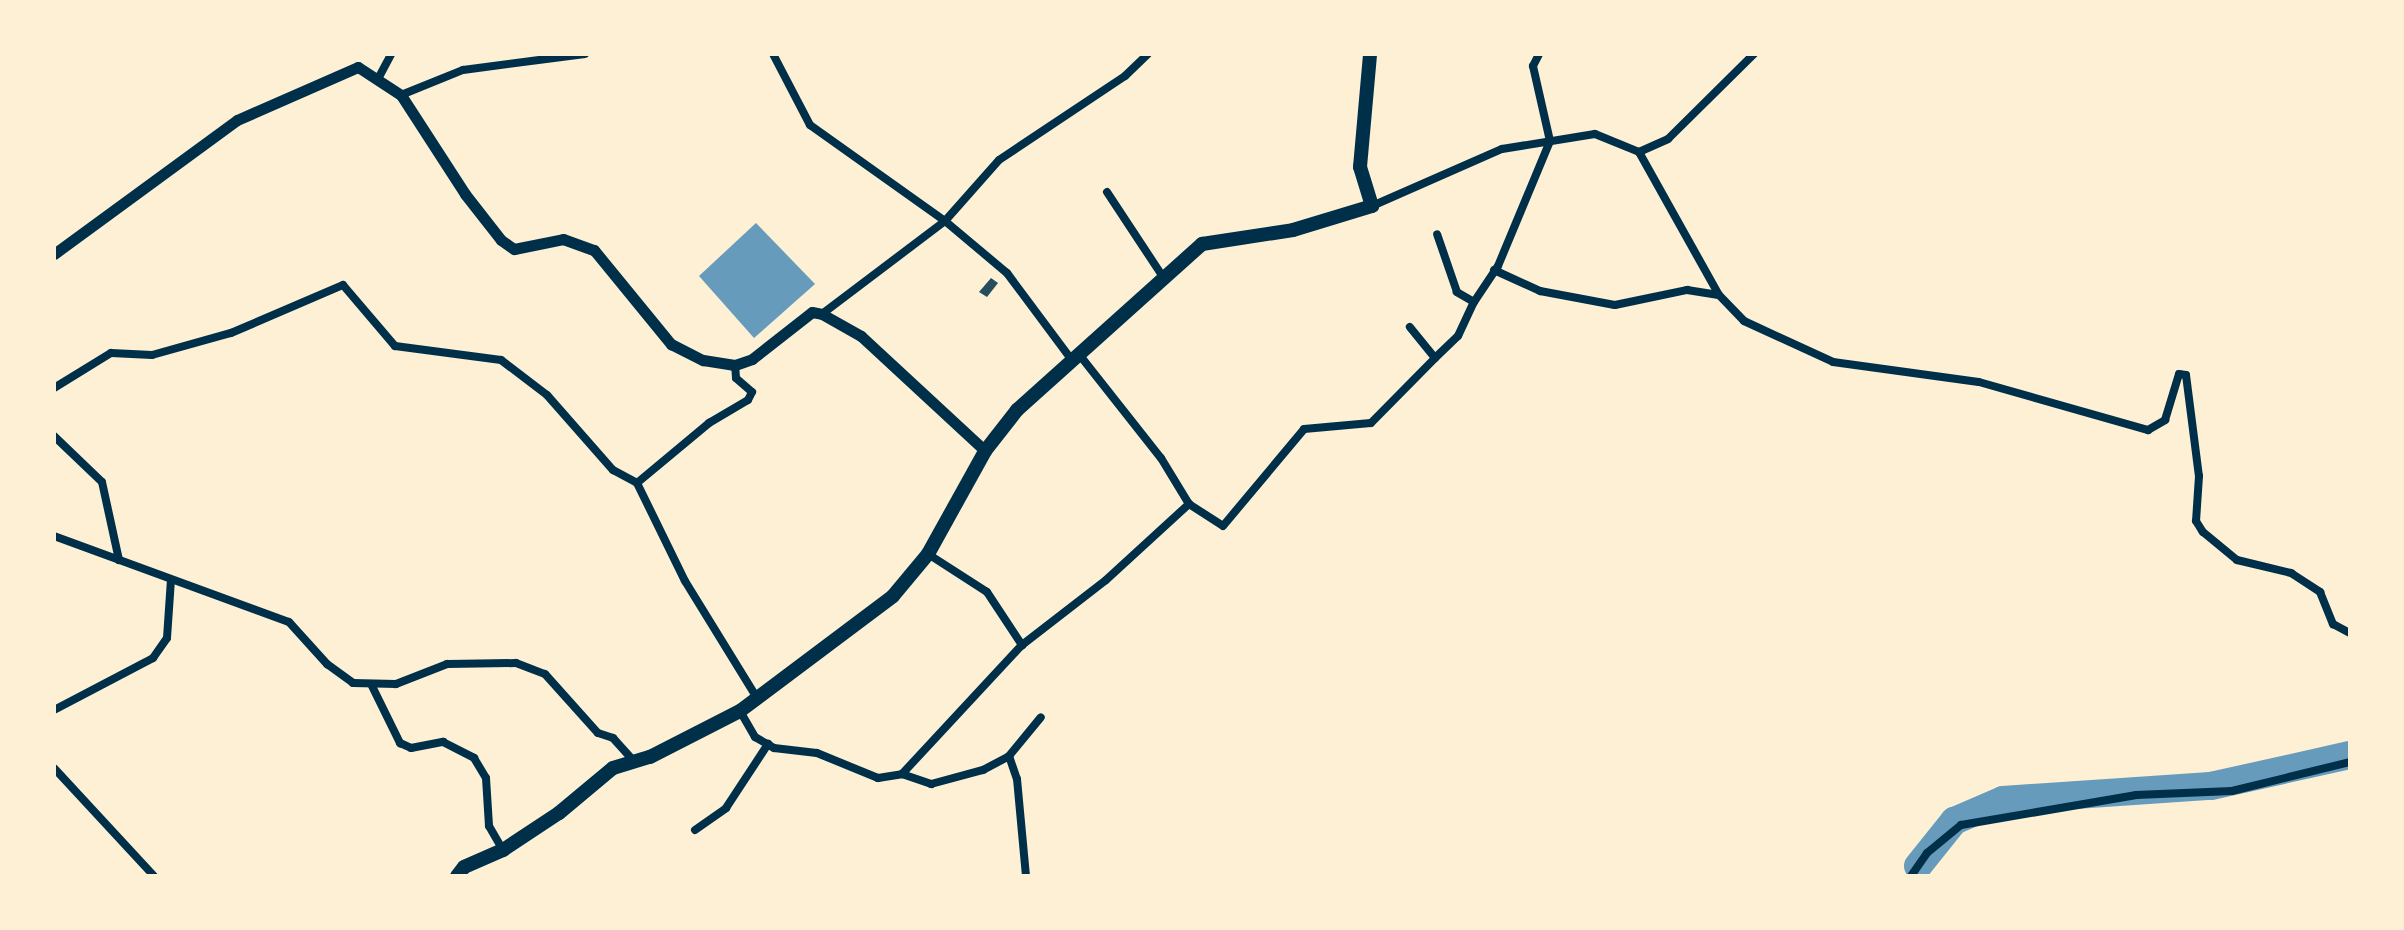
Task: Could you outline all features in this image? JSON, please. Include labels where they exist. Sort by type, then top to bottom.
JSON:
[{"type":"main road","points":[[457,876],[464,867],[503,850],[559,813],[613,768],[650,757],[740,711],[893,596],[928,554],[985,451],[1017,410],[1202,244],[1293,230],[1372,206],[1360,167],[1370,54]]},
{"type":"street","points":[[379,77],[391,54]]},
{"type":"street","points":[[401,95],[463,70],[585,54]]},
{"type":"street","points":[[773,54],[810,125],[945,221],[1007,273],[1161,458],[1189,504],[1223,526],[1304,429],[1371,423],[1458,336],[1494,270],[1550,141],[1533,66],[1539,54]]},
{"type":"street","points":[[822,314],[945,221],[999,160],[1125,76],[1148,54]]},
{"type":"street","points":[[1639,152],[1668,139],[1754,54]]},
{"type":"street","points":[[54,254],[237,120],[359,60],[401,95],[501,240],[514,249],[563,239],[594,250],[671,344],[703,360],[735,365],[752,359],[812,312],[822,314],[861,336],[985,451]]},
{"type":"street","points":[[1372,206],[1502,149],[1595,134],[1639,152],[1719,295],[1744,321],[1833,362],[1979,382],[2148,430],[2165,420],[2179,374],[2186,375],[2199,476],[2196,521],[2203,532],[2237,560],[2291,573],[2320,592],[2333,624],[2350,633]]},
{"type":"street","points":[[1107,192],[1163,277]]},
{"type":"street","points":[[1437,234],[1457,292],[1474,302]]},
{"type":"street","points":[[1494,270],[1540,291],[1615,305],[1687,290],[1719,295]]},
{"type":"street","points":[[54,388],[111,353],[152,355],[231,333],[343,285],[395,346],[501,360],[547,395],[613,470],[637,483],[685,581],[757,698]]},
{"type":"street","points":[[1410,327],[1435,358]]},
{"type":"street","points":[[637,483],[709,423],[748,400],[752,392],[736,378],[735,365]]},
{"type":"street","points":[[54,436],[102,482],[119,560]]},
{"type":"street","points":[[902,774],[1022,645],[1106,580],[1189,504]]},
{"type":"street","points":[[54,536],[289,622],[343,677],[372,686],[396,684],[447,664],[516,663],[545,674],[598,733],[613,738],[633,760]]},
{"type":"street","points":[[928,554],[987,592],[1022,645]]},
{"type":"street","points":[[54,710],[153,658],[167,638],[171,580]]},
{"type":"street","points":[[372,686],[400,743],[411,748],[443,742],[474,758],[486,778],[489,826],[503,850]]},
{"type":"street","points":[[740,711],[755,737],[768,744],[817,753],[878,778],[902,774],[931,784],[983,770],[1009,756],[1041,717]]},
{"type":"street","points":[[695,830],[726,808],[768,744]]},
{"type":"street","points":[[1009,756],[1017,779],[1026,876]]},
{"type":"street","points":[[1911,876],[1927,853],[1961,825],[2136,795],[2232,791],[2350,762]]},
{"type":"street","points":[[54,768],[154,876]]},
{"type":"water","points":[[756,223],[815,284],[754,338],[699,276]]},
{"type":"building","points":[[991,278],[998,283],[987,297],[979,292]]},
{"type":"waterway","points":[[1918,866],[1954,821],[2003,800],[2211,786],[2350,755]]}]
